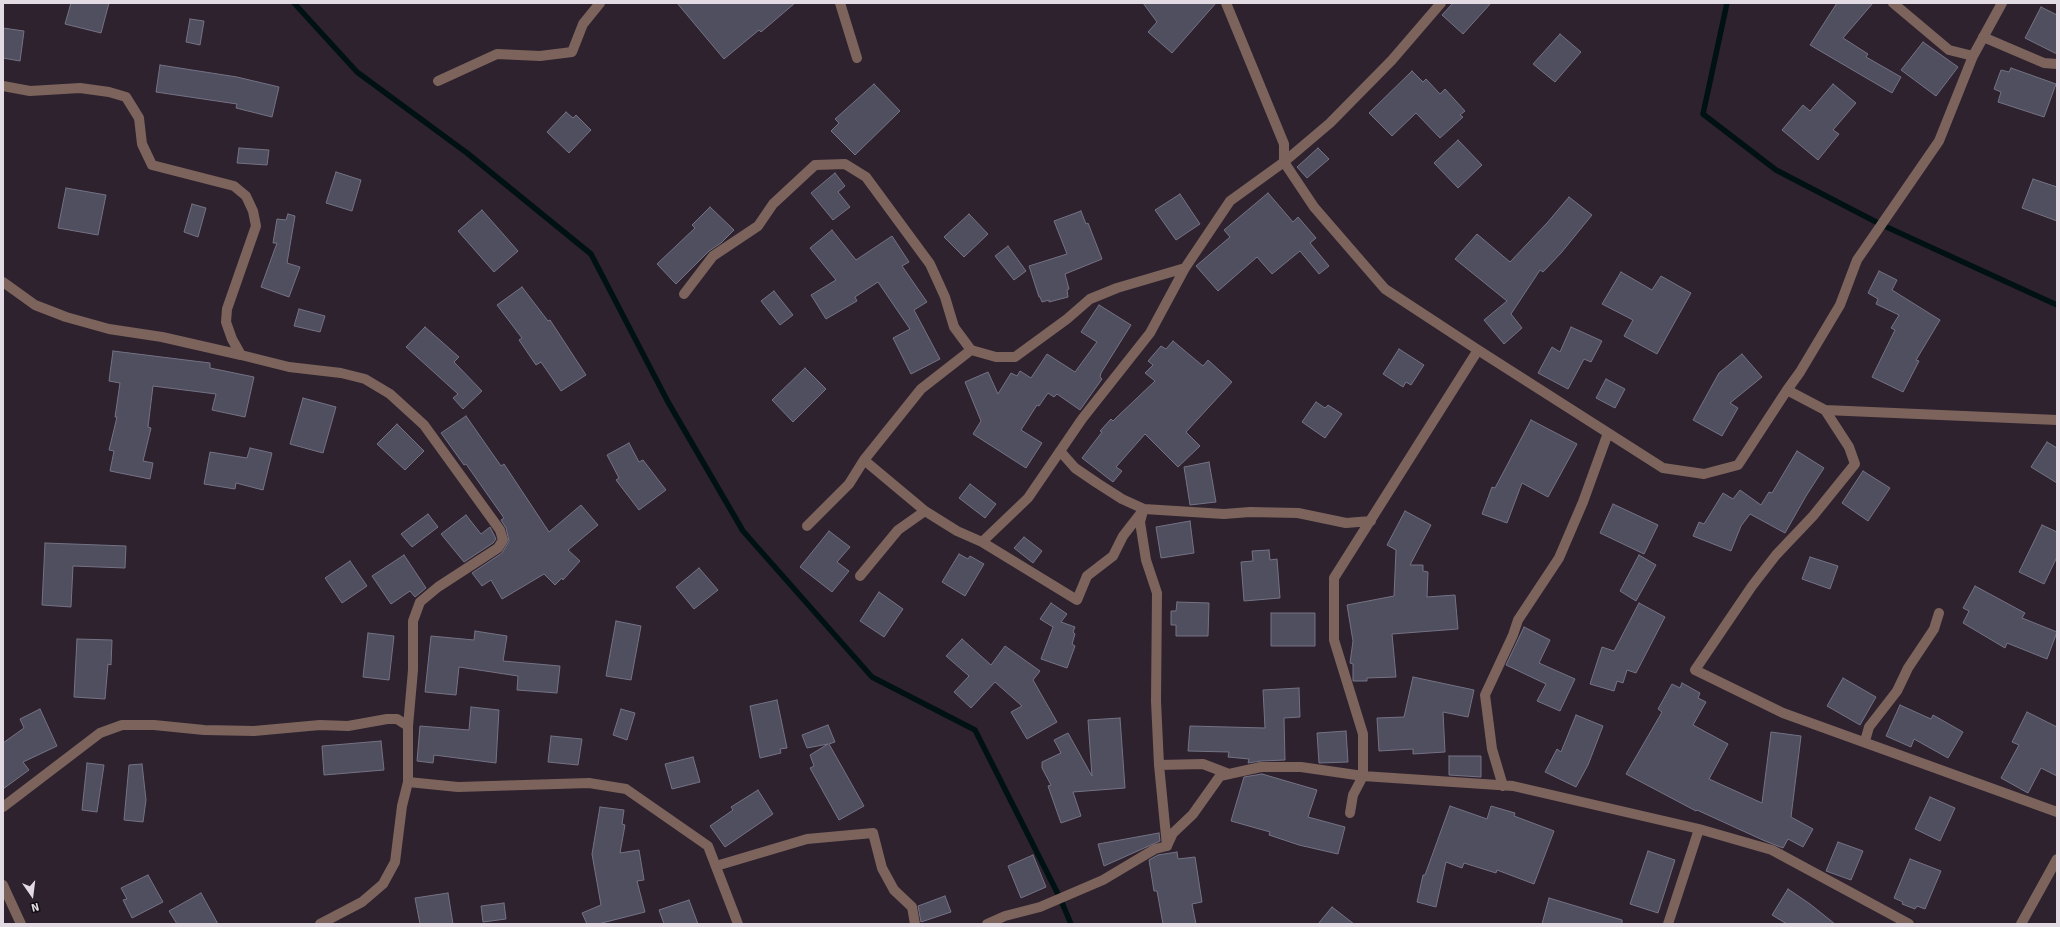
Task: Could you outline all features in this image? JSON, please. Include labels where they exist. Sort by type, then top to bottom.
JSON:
[{"type":"street","points":[[438,81],[497,54],[540,56],[572,52],[583,24],[600,3]]},
{"type":"street","points":[[840,3],[857,58]]},
{"type":"street","points":[[1226,3],[1284,144],[1284,162],[1314,207],[1385,289],[1663,468],[1704,474],[1738,465],[1800,372],[1840,305],[1857,260],[1939,141],[1973,56],[2002,3]]},
{"type":"street","points":[[982,542],[1028,498],[1104,390],[1150,333],[1185,268],[1230,201],[1284,162],[1330,123],[1386,66],[1441,3]]},
{"type":"street","points":[[1893,3],[1948,50],[1973,56]]},
{"type":"street","points":[[1983,37],[2044,63],[2057,64]]},
{"type":"street","points":[[3,86],[30,91],[80,88],[109,92],[126,97],[139,118],[142,144],[152,165],[234,186],[246,196],[254,211],[256,226],[227,308],[226,322],[232,339],[241,354]]},
{"type":"street","points":[[684,294],[713,256],[758,226],[773,204],[815,165],[845,164],[866,177],[930,264],[945,297],[954,327],[971,350],[996,357],[1015,357],[1067,319],[1090,299],[1116,288],[1185,268]]},
{"type":"street","points":[[3,282],[35,305],[66,317],[109,329],[162,337],[241,354],[289,367],[341,373],[365,379],[390,394],[424,425],[500,530],[503,540],[498,548],[438,587],[420,602],[413,621],[413,670],[408,726],[408,782],[402,806],[395,862],[383,884],[362,902],[320,924]]},
{"type":"street","points":[[807,526],[849,484],[864,460],[921,389],[971,350]]},
{"type":"street","points":[[1350,813],[1353,795],[1363,776],[1363,734],[1334,640],[1334,578],[1478,350]]},
{"type":"street","points":[[1787,390],[1825,410],[2057,420]]},
{"type":"street","points":[[1825,410],[1849,447],[1855,464],[1813,516],[1776,555],[1752,586],[1695,670],[1782,713],[1865,741],[2057,812]]},
{"type":"street","points":[[1503,786],[1492,749],[1485,694],[1513,635],[1518,620],[1559,558],[1583,502],[1608,433]]},
{"type":"street","points":[[1060,451],[1075,468],[1122,499],[1144,509],[1224,514],[1250,512],[1298,513],[1346,523],[1371,521]]},
{"type":"street","points":[[864,460],[925,511],[958,532],[982,542],[1077,600],[1087,576],[1113,556],[1123,536],[1144,509]]},
{"type":"street","points":[[1144,509],[1140,522],[1146,560],[1157,593],[1156,701],[1162,815],[1167,846]]},
{"type":"street","points":[[860,576],[898,530],[925,511]]},
{"type":"street","points":[[1865,741],[1869,727],[1897,691],[1908,668],[1934,629],[1939,613]]},
{"type":"street","points":[[3,808],[100,733],[122,725],[154,725],[204,730],[254,731],[320,725],[348,726],[387,718],[397,719],[408,726]]},
{"type":"street","points":[[1159,765],[1203,764],[1229,774]]},
{"type":"street","points":[[1167,846],[1173,833],[1193,814],[1220,776],[1261,767],[1301,767],[1363,776],[1513,786],[1699,829],[1772,850],[1909,924]]},
{"type":"street","points":[[408,782],[458,787],[589,783],[626,788],[708,846],[738,924]]},
{"type":"street","points":[[1668,924],[1699,829]]},
{"type":"street","points":[[716,866],[807,839],[873,833],[882,868],[894,890],[912,907],[915,924]]},
{"type":"street","points":[[987,924],[1005,916],[1040,907],[1103,880],[1155,849],[1167,846]]},
{"type":"street","points":[[2021,924],[2057,859]]},
{"type":"street","points":[[4,890],[21,924]]},
{"type":"building","points":[[71,3],[109,3],[101,33],[65,24]]},
{"type":"building","points":[[677,3],[795,3],[761,32],[759,30],[724,59]]},
{"type":"building","points":[[1143,3],[1216,3],[1172,53],[1148,32],[1157,22]]},
{"type":"building","points":[[1453,3],[1491,3],[1463,34],[1442,15]]},
{"type":"building","points":[[1837,3],[1873,3],[1843,38],[1868,54],[1866,57],[1901,77],[1892,93],[1810,45]]},
{"type":"building","points":[[2041,7],[2057,15],[2057,54],[2025,38]]},
{"type":"building","points":[[190,19],[204,21],[200,45],[186,42]]},
{"type":"building","points":[[3,28],[24,31],[20,61],[3,58]]},
{"type":"building","points":[[1560,34],[1581,52],[1555,82],[1533,64]]},
{"type":"building","points":[[1923,42],[1958,67],[1936,96],[1901,70]]},
{"type":"building","points":[[160,65],[237,77],[279,87],[272,117],[236,108],[237,104],[156,92]]},
{"type":"building","points":[[2011,68],[2056,84],[2044,117],[1998,102],[2001,92],[1994,89],[2001,70],[2009,72]]},
{"type":"building","points":[[1412,71],[1423,82],[1426,79],[1440,94],[1445,89],[1465,111],[1460,115],[1463,117],[1440,138],[1416,113],[1392,136],[1369,113]]},
{"type":"building","points":[[874,84],[900,111],[855,155],[831,131],[839,123],[835,119]]},
{"type":"building","points":[[1833,84],[1856,103],[1833,130],[1839,134],[1818,160],[1782,130],[1803,105],[1810,111]]},
{"type":"building","points":[[566,112],[573,118],[576,115],[591,130],[569,153],[547,132]]},
{"type":"building","points":[[1458,140],[1482,165],[1458,188],[1434,163]]},
{"type":"building","points":[[239,148],[269,150],[267,165],[237,163]]},
{"type":"building","points":[[1318,148],[1329,159],[1307,178],[1297,167]]},
{"type":"building","points":[[336,172],[361,180],[352,211],[326,203]]},
{"type":"building","points":[[835,173],[845,186],[838,192],[850,207],[833,220],[811,193]]},
{"type":"building","points":[[2033,179],[2057,187],[2057,221],[2022,208]]},
{"type":"building","points":[[66,188],[106,195],[98,235],[58,228]]},
{"type":"building","points":[[1268,193],[1293,222],[1298,217],[1316,238],[1310,243],[1329,266],[1319,274],[1300,251],[1272,274],[1257,257],[1218,291],[1196,266],[1230,237],[1224,230]]},
{"type":"building","points":[[1180,194],[1200,224],[1176,240],[1155,210]]},
{"type":"building","points":[[1569,197],[1592,215],[1561,253],[1543,272],[1540,270],[1511,314],[1522,328],[1504,344],[1484,320],[1507,301],[1455,259],[1477,234],[1510,262]]},
{"type":"building","points":[[192,204],[206,208],[198,237],[184,232]]},
{"type":"building","points":[[710,207],[734,230],[721,243],[709,251],[676,284],[657,264],[695,228],[692,225]]},
{"type":"building","points":[[482,210],[518,251],[494,272],[458,231]]},
{"type":"building","points":[[1081,211],[1086,224],[1088,223],[1102,259],[1065,274],[1069,289],[1067,290],[1068,297],[1049,302],[1049,300],[1042,302],[1029,266],[1067,254],[1054,221]]},
{"type":"building","points":[[288,214],[295,216],[287,263],[300,267],[289,297],[261,287],[277,243],[273,243],[277,219],[286,220]]},
{"type":"building","points":[[969,214],[988,234],[964,257],[944,237]]},
{"type":"building","points":[[832,230],[856,260],[892,236],[909,262],[902,266],[927,302],[914,310],[940,359],[911,374],[893,338],[910,329],[878,282],[855,297],[857,301],[826,319],[811,295],[836,280],[810,248]]},
{"type":"building","points":[[1008,246],[1026,271],[1014,280],[995,256]]},
{"type":"building","points":[[1879,271],[1897,280],[1892,290],[1940,320],[1916,360],[1919,361],[1903,392],[1872,377],[1895,330],[1891,328],[1899,315],[1876,304],[1878,299],[1868,293]]},
{"type":"building","points":[[1621,272],[1652,290],[1661,276],[1691,293],[1657,354],[1624,336],[1633,320],[1602,304]]},
{"type":"building","points":[[522,287],[548,321],[550,320],[586,375],[561,391],[541,362],[536,365],[519,340],[522,338],[497,305]]},
{"type":"building","points":[[774,291],[793,315],[780,325],[761,301]]},
{"type":"building","points":[[1099,305],[1131,325],[1101,373],[1100,377],[1102,379],[1080,410],[1057,394],[1054,397],[1048,393],[1039,406],[1037,405],[1021,430],[1042,443],[1026,468],[973,434],[981,421],[965,382],[988,372],[998,394],[1011,373],[1017,376],[1020,371],[1031,378],[1047,354],[1075,372],[1097,342],[1081,332]]},
{"type":"building","points":[[299,309],[325,316],[320,332],[294,326]]},
{"type":"building","points":[[425,327],[459,357],[454,362],[482,391],[463,409],[453,398],[458,394],[406,347]]},
{"type":"building","points":[[1571,327],[1602,341],[1591,362],[1584,359],[1568,389],[1538,373],[1552,347],[1560,352]]},
{"type":"building","points":[[1173,341],[1203,366],[1208,360],[1232,382],[1186,432],[1200,446],[1178,467],[1145,434],[1116,467],[1122,471],[1113,482],[1082,458],[1102,432],[1100,431],[1111,419],[1113,421],[1155,381],[1145,373],[1153,365],[1148,361],[1161,346],[1166,349]]},
{"type":"building","points":[[1399,349],[1424,365],[1411,385],[1406,382],[1403,387],[1383,374]]},
{"type":"building","points":[[113,351],[210,363],[210,368],[254,377],[245,417],[212,410],[216,394],[153,386],[148,427],[151,428],[143,461],[153,463],[150,479],[110,471],[114,451],[109,450],[117,417],[115,417],[120,383],[109,381]]},
{"type":"building","points":[[1742,354],[1762,377],[1730,403],[1738,408],[1722,436],[1693,420],[1719,373]]},
{"type":"building","points":[[805,368],[826,389],[793,422],[772,400]]},
{"type":"building","points":[[1606,379],[1625,389],[1615,408],[1596,398]]},
{"type":"building","points":[[303,398],[336,407],[323,453],[290,444]]},
{"type":"building","points":[[1316,402],[1325,408],[1328,405],[1342,414],[1325,438],[1302,422]]},
{"type":"building","points":[[466,416],[501,466],[504,464],[549,532],[581,505],[598,525],[568,550],[580,561],[563,580],[562,578],[555,585],[544,574],[502,599],[491,580],[482,586],[472,573],[502,553],[509,541],[506,528],[501,520],[504,518],[466,464],[464,465],[441,433]]},
{"type":"building","points":[[1531,420],[1577,444],[1548,497],[1522,483],[1507,523],[1482,514],[1492,487],[1495,488]]},
{"type":"building","points":[[397,424],[424,451],[405,470],[377,444]]},
{"type":"building","points":[[2047,442],[2057,448],[2057,483],[2031,467]]},
{"type":"building","points":[[629,443],[639,462],[643,460],[666,490],[639,510],[616,480],[619,478],[607,455]]},
{"type":"building","points":[[250,448],[272,453],[263,490],[236,483],[235,489],[204,484],[210,452],[247,458]]},
{"type":"building","points":[[1797,451],[1824,468],[1785,533],[1750,514],[1741,526],[1731,551],[1693,536],[1699,522],[1704,524],[1723,493],[1733,499],[1740,490],[1761,505],[1769,492],[1772,493]]},
{"type":"building","points":[[1209,462],[1216,502],[1190,505],[1184,467]]},
{"type":"building","points":[[1863,471],[1890,488],[1868,521],[1842,503]]},
{"type":"building","points":[[970,484],[996,504],[985,518],[959,498]]},
{"type":"building","points":[[1613,504],[1658,525],[1644,554],[1600,533]]},
{"type":"building","points":[[1405,511],[1431,525],[1410,565],[1423,565],[1423,571],[1428,572],[1427,597],[1455,595],[1458,629],[1392,634],[1396,677],[1367,678],[1367,681],[1353,681],[1353,664],[1350,663],[1353,641],[1347,605],[1394,596],[1396,550],[1387,545]]},
{"type":"building","points":[[428,514],[438,527],[412,547],[401,534]]},
{"type":"building","points":[[466,515],[481,534],[490,527],[496,539],[493,543],[464,562],[441,534]]},
{"type":"building","points":[[1190,521],[1194,553],[1161,558],[1156,527]]},
{"type":"building","points":[[2042,525],[2057,532],[2057,557],[2044,584],[2019,572]]},
{"type":"building","points":[[829,531],[850,547],[837,562],[849,571],[832,592],[800,567]]},
{"type":"building","points":[[1024,537],[1042,551],[1033,563],[1014,548]]},
{"type":"building","points":[[45,543],[126,546],[125,568],[73,566],[71,607],[42,605]]},
{"type":"building","points":[[1269,550],[1270,560],[1277,559],[1280,598],[1244,601],[1241,562],[1253,561],[1252,551]]},
{"type":"building","points":[[959,554],[968,559],[970,556],[984,564],[965,596],[942,582]]},
{"type":"building","points":[[404,555],[426,588],[415,597],[410,591],[391,604],[372,576]]},
{"type":"building","points":[[1639,555],[1656,565],[1636,601],[1620,591]]},
{"type":"building","points":[[1810,557],[1838,566],[1830,589],[1802,579]]},
{"type":"building","points":[[350,561],[367,586],[342,603],[325,578]]},
{"type":"building","points":[[699,568],[718,590],[694,609],[676,587]]},
{"type":"building","points":[[1975,586],[2025,613],[2022,618],[2057,632],[2047,659],[2007,643],[2005,648],[1963,623],[1969,611],[1963,608]]},
{"type":"building","points":[[879,592],[903,609],[884,637],[860,621]]},
{"type":"building","points":[[1177,602],[1209,603],[1208,636],[1176,636],[1176,625],[1171,625],[1171,611],[1176,611]]},
{"type":"building","points":[[1051,603],[1067,614],[1061,622],[1075,627],[1073,632],[1075,634],[1072,644],[1075,646],[1067,668],[1041,659],[1053,627],[1040,619]]},
{"type":"building","points":[[1639,603],[1665,617],[1636,673],[1627,670],[1623,683],[1617,681],[1614,691],[1590,684],[1602,647],[1614,651]]},
{"type":"building","points":[[1271,613],[1315,613],[1315,646],[1271,646]]},
{"type":"building","points":[[616,621],[641,626],[631,680],[606,676]]},
{"type":"building","points":[[1524,627],[1550,640],[1539,663],[1575,679],[1560,711],[1537,701],[1546,684],[1506,665]]},
{"type":"building","points":[[475,631],[507,636],[503,661],[560,666],[557,693],[517,690],[518,676],[459,667],[456,695],[425,692],[431,636],[474,640]]},
{"type":"building","points":[[368,633],[394,636],[389,680],[363,677]]},
{"type":"building","points":[[77,639],[112,640],[111,665],[108,664],[105,699],[74,697]]},
{"type":"building","points":[[962,639],[991,665],[1005,646],[1040,671],[1033,680],[1057,722],[1027,739],[1011,712],[1022,706],[995,682],[971,708],[954,692],[969,676],[946,656]]},
{"type":"building","points":[[1413,677],[1474,690],[1468,717],[1443,712],[1445,752],[1413,754],[1413,749],[1379,751],[1377,718],[1404,717]]},
{"type":"building","points":[[1843,678],[1876,697],[1860,725],[1827,706]]},
{"type":"building","points":[[1682,683],[1700,693],[1698,698],[1706,702],[1693,725],[1728,744],[1709,779],[1762,803],[1771,732],[1801,736],[1791,817],[1813,829],[1803,847],[1788,839],[1783,848],[1765,841],[1697,810],[1696,811],[1626,774],[1662,712],[1658,709],[1672,684],[1680,688]]},
{"type":"building","points":[[1299,688],[1300,717],[1284,718],[1285,760],[1248,763],[1249,759],[1228,757],[1229,752],[1188,751],[1190,726],[1265,728],[1263,690]]},
{"type":"building","points":[[777,700],[787,748],[780,749],[781,753],[760,758],[750,706]]},
{"type":"building","points":[[1900,705],[1931,719],[1933,715],[1963,732],[1948,758],[1914,739],[1911,747],[1886,736]]},
{"type":"building","points":[[471,707],[499,710],[496,763],[434,755],[433,763],[417,761],[420,726],[469,730]]},
{"type":"building","points":[[40,709],[57,746],[23,762],[29,770],[3,789],[3,743],[24,728],[20,719]]},
{"type":"building","points":[[621,709],[635,713],[627,740],[613,735]]},
{"type":"building","points":[[2027,712],[2057,727],[2057,776],[2041,768],[2028,793],[2001,778],[2019,745],[2012,742]]},
{"type":"building","points":[[1576,715],[1603,726],[1588,765],[1576,787],[1545,772],[1557,749],[1561,752]]},
{"type":"building","points":[[1120,718],[1125,788],[1073,792],[1081,816],[1061,823],[1048,786],[1051,785],[1042,768],[1042,762],[1061,753],[1054,740],[1068,733],[1092,776],[1088,720]]},
{"type":"building","points":[[828,725],[835,742],[829,744],[864,806],[839,820],[810,768],[814,766],[810,755],[828,744],[807,748],[802,735]]},
{"type":"building","points":[[1346,731],[1348,762],[1319,763],[1317,733]]},
{"type":"building","points":[[551,736],[582,739],[578,765],[548,762]]},
{"type":"building","points":[[381,741],[384,770],[324,775],[322,746]]},
{"type":"building","points":[[1449,756],[1481,756],[1481,777],[1449,775]]},
{"type":"building","points":[[693,757],[700,782],[672,789],[665,764]]},
{"type":"building","points":[[87,763],[104,765],[97,812],[82,810]]},
{"type":"building","points":[[142,764],[146,800],[143,822],[124,820],[129,765]]},
{"type":"building","points":[[1262,774],[1317,790],[1308,817],[1345,827],[1338,854],[1299,845],[1269,835],[1270,832],[1231,821],[1244,777]]},
{"type":"building","points":[[758,790],[773,814],[725,847],[710,826],[733,810],[731,807]]},
{"type":"building","points":[[1930,797],[1955,808],[1940,841],[1915,829]]},
{"type":"building","points":[[1450,806],[1487,819],[1491,806],[1515,813],[1514,816],[1554,831],[1534,884],[1497,870],[1496,873],[1464,863],[1462,868],[1446,862],[1436,907],[1417,902],[1423,875],[1425,875]]},
{"type":"building","points":[[600,807],[624,810],[622,824],[625,825],[620,853],[639,850],[644,880],[637,881],[645,912],[598,924],[587,924],[582,913],[601,905],[592,854]]},
{"type":"building","points":[[1159,833],[1160,841],[1104,866],[1098,844]]},
{"type":"building","points":[[1838,842],[1863,851],[1851,880],[1826,871]]},
{"type":"building","points":[[1648,851],[1675,860],[1658,913],[1630,904]]},
{"type":"building","points":[[1177,852],[1178,859],[1195,857],[1202,902],[1192,904],[1196,924],[1163,924],[1157,891],[1154,891],[1149,860],[1158,855]]},
{"type":"building","points":[[1033,855],[1046,887],[1021,898],[1008,866]]},
{"type":"building","points":[[1910,859],[1941,871],[1925,909],[1917,906],[1915,909],[1902,904],[1903,902],[1894,898]]},
{"type":"building","points":[[148,875],[163,902],[132,918],[123,900],[127,899],[121,888]]},
{"type":"building","points":[[1788,889],[1835,924],[1787,924],[1772,915]]},
{"type":"building","points":[[201,893],[218,924],[177,924],[169,911]]},
{"type":"building","points":[[448,893],[453,924],[420,924],[415,898]]},
{"type":"building","points":[[945,896],[951,912],[921,922],[918,906]]},
{"type":"building","points":[[1549,898],[1622,920],[1622,924],[1542,924]]},
{"type":"building","points":[[689,900],[698,924],[664,924],[659,910]]},
{"type":"building","points":[[504,903],[506,919],[483,922],[481,906]]},
{"type":"building","points":[[1332,907],[1354,924],[1318,924]]},
{"type":"waterway","points":[[294,3],[357,72],[467,153],[591,254],[668,402],[743,531],[872,677],[975,730],[1060,898],[1071,924]]},
{"type":"waterway","points":[[1727,3],[1703,114],[1776,170],[1880,224],[2057,305]]}]
